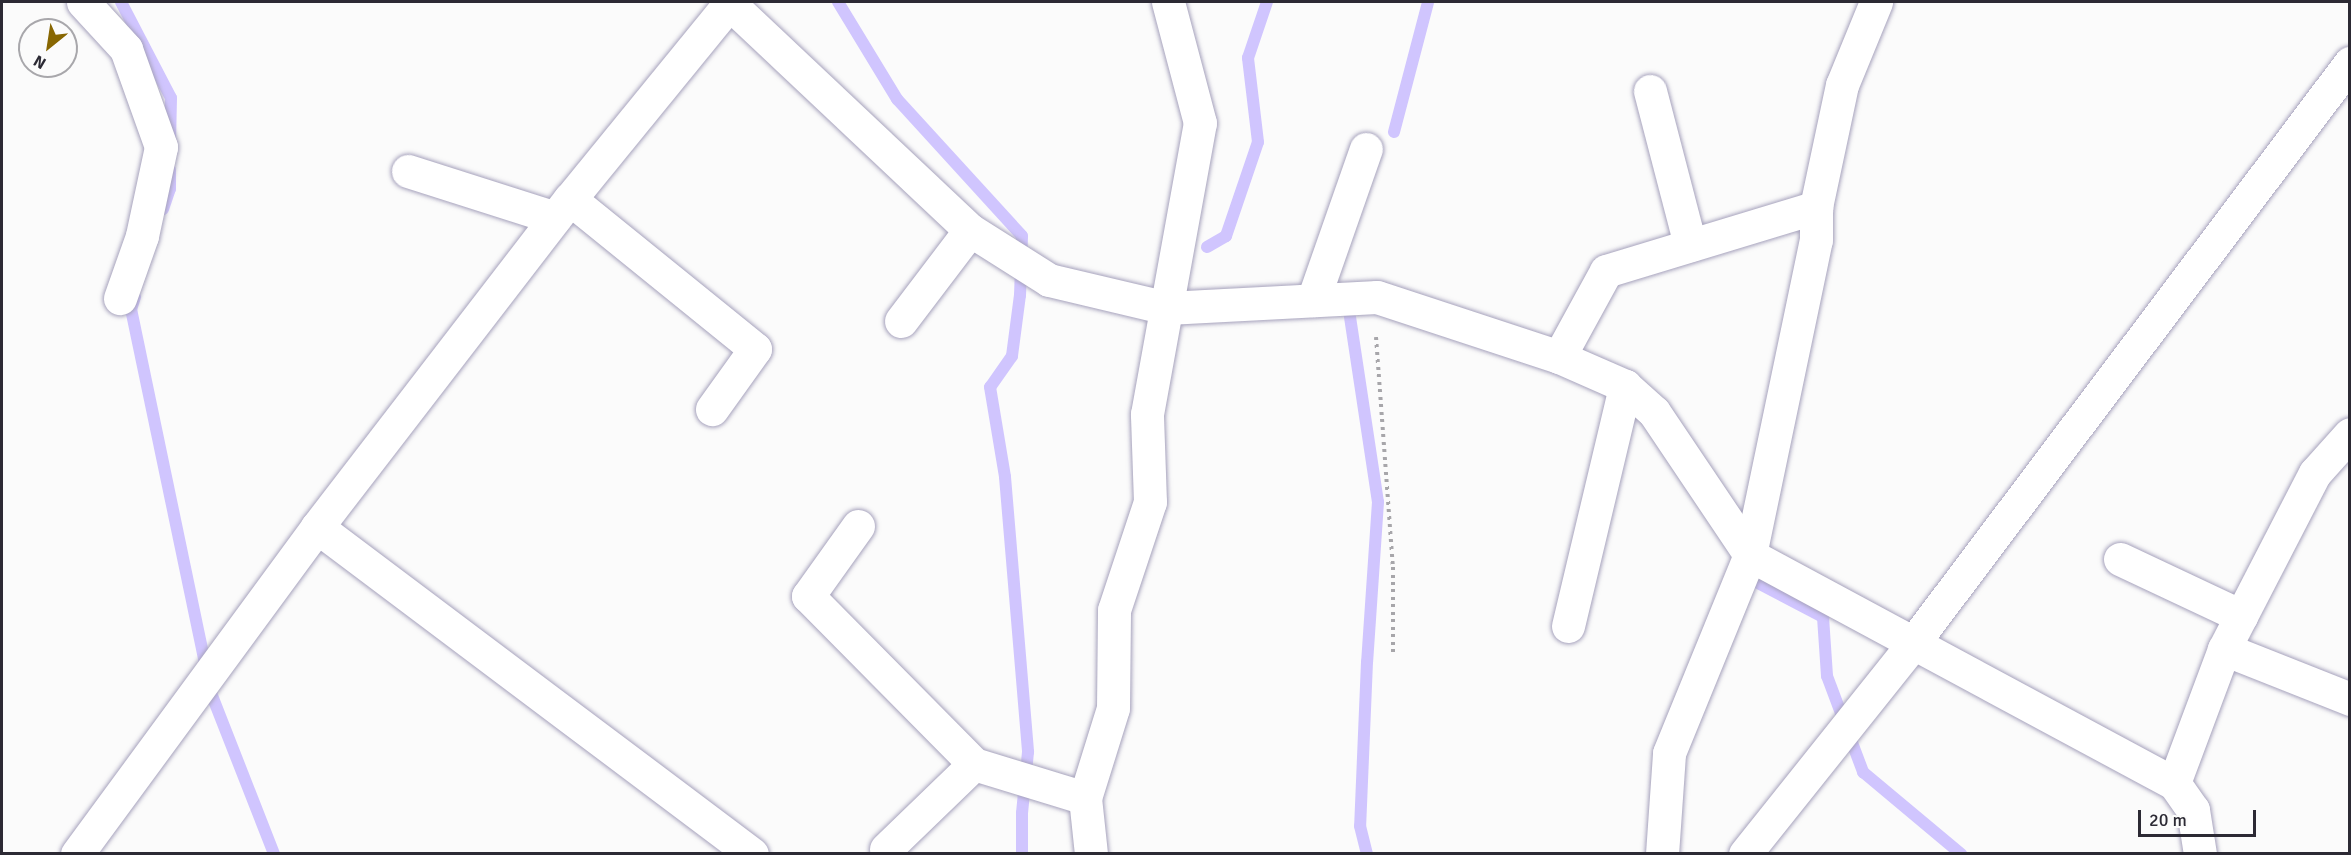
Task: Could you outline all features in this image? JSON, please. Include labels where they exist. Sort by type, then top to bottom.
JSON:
[{"type":"street","points":[[84,2],[126,49],[161,147],[142,236],[120,298]]},
{"type":"street","points":[[77,854],[317,527],[563,208],[729,2],[970,230],[1049,280],[1167,308],[1377,297],[1559,357],[1625,386],[1654,412],[1750,555],[2174,783],[2193,810],[2204,852]]},
{"type":"street","points":[[1091,854],[1085,798],[1113,708],[1114,610],[1150,501],[1147,414],[1200,123],[1168,2]]},
{"type":"street","points":[[1662,854],[1669,753],[1750,555],[1816,240],[1816,207],[1842,85],[1871,3]]},
{"type":"street","points":[[1745,854],[1914,642],[2349,63]]},
{"type":"street","points":[[1650,90],[1690,245]]},
{"type":"street","points":[[1313,300],[1365,149]]},
{"type":"street","points":[[408,171],[563,208],[755,349],[712,409]]},
{"type":"street","points":[[1559,357],[1606,271],[1816,207]]},
{"type":"street","points":[[901,321],[970,230]]},
{"type":"street","points":[[1568,626],[1625,386]]},
{"type":"street","points":[[2174,783],[2224,649],[2315,473],[2349,434]]},
{"type":"street","points":[[858,526],[808,596],[974,764],[1085,798]]},
{"type":"street","points":[[317,527],[752,854]]},
{"type":"street","points":[[2120,560],[2241,616]]},
{"type":"street","points":[[2224,649],[2349,699]]},
{"type":"street","points":[[886,849],[974,764]]},
{"type":"path","points":[[1377,297],[1376,350],[1393,567],[1393,655]]},
{"type":"waterway","points":[[121,2],[171,98],[170,141]]},
{"type":"waterway","points":[[838,2],[897,99],[1022,236],[1020,295],[1012,356],[990,387],[1005,477],[1028,752],[1022,813],[1022,854]]},
{"type":"waterway","points":[[1207,247],[1226,236],[1258,142],[1248,58],[1267,2]]},
{"type":"waterway","points":[[1394,132],[1428,2]]},
{"type":"waterway","points":[[163,209],[170,189],[170,170]]},
{"type":"waterway","points":[[135,297],[131,309],[211,693],[274,854]]},
{"type":"waterway","points":[[1350,317],[1378,502],[1367,662],[1360,826],[1367,854]]},
{"type":"waterway","points":[[1756,582],[1823,617],[1827,676],[1863,772],[1961,854]]}]
